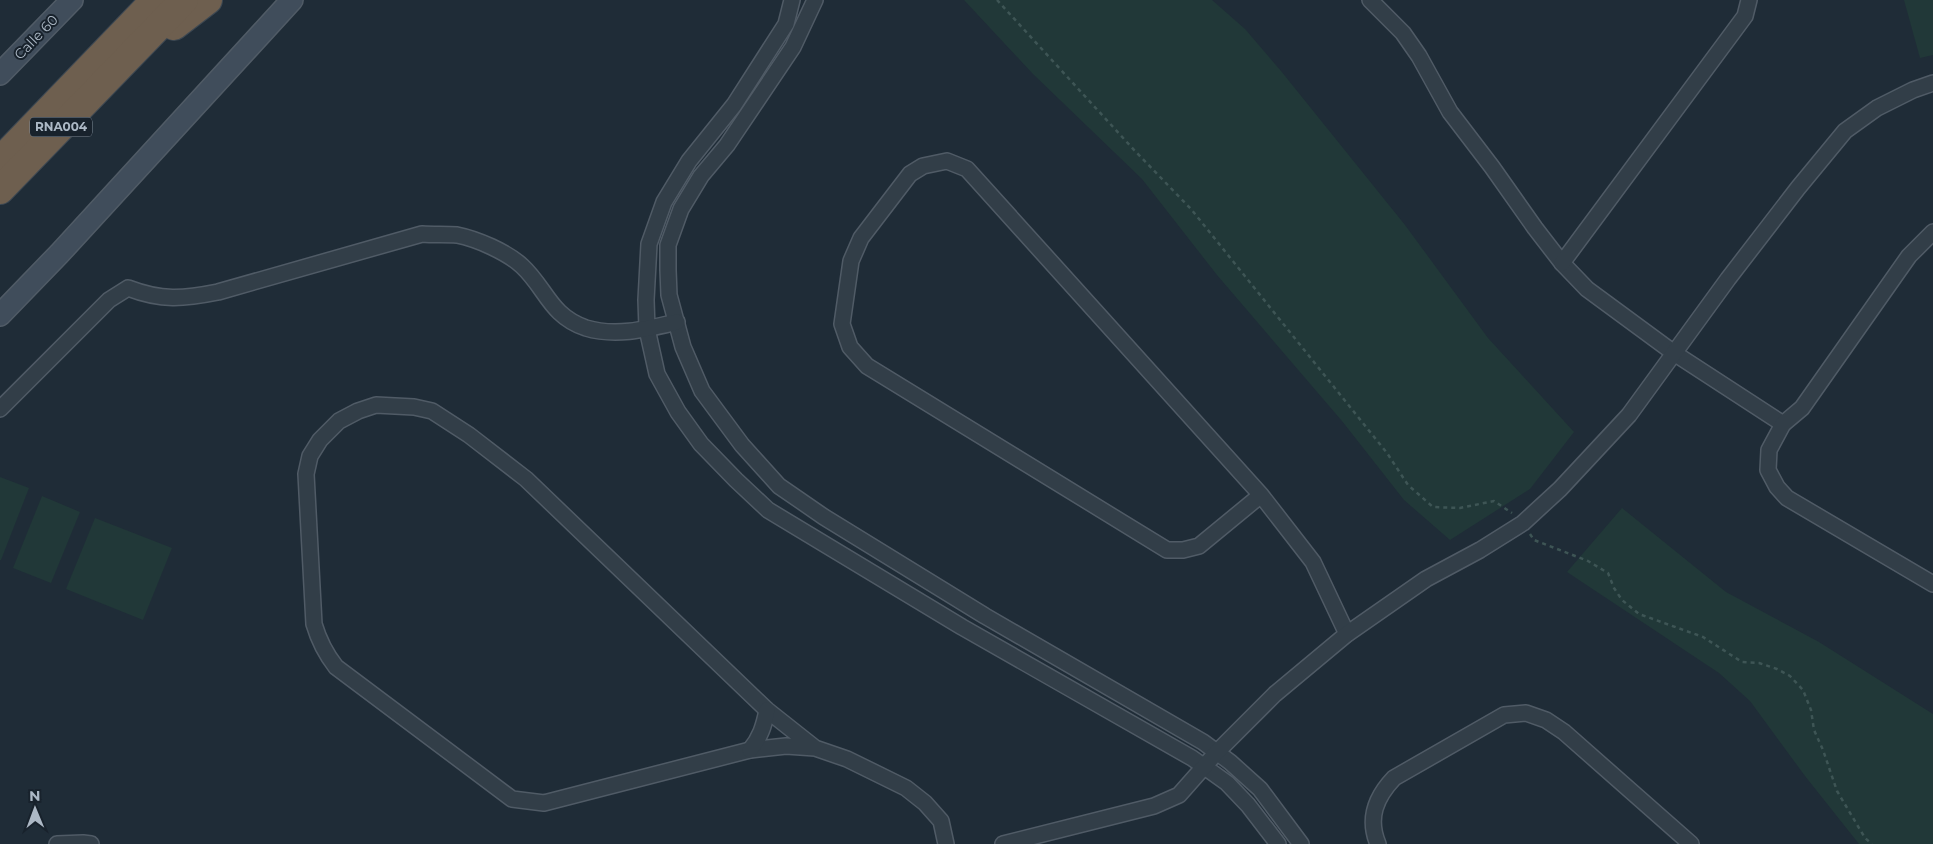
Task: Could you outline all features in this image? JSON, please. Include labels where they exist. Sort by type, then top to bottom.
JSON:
[{"type":"highway","points":[[121,35],[148,0]]},
{"type":"highway","name":"RNA004","points":[[0,161],[155,0]]},
{"type":"highway","name":"RNA004","points":[[0,190],[184,0]]},
{"type":"highway","points":[[122,64],[208,0]]},
{"type":"street","name":"Calle 60","points":[[0,74],[72,0]]},
{"type":"street","points":[[0,315],[59,254],[292,0]]},
{"type":"street","points":[[792,0],[786,24],[734,106],[690,161],[664,202],[649,244],[646,300],[647,329],[657,374],[678,412],[701,444],[768,510],[962,627],[1177,749],[1227,783],[1278,844]]},
{"type":"street","points":[[814,0],[793,47],[727,145],[700,176],[681,209],[668,245],[669,295],[683,347],[702,391],[742,445],[779,486],[824,517],[985,616],[1203,742],[1260,789],[1301,844]]},
{"type":"street","points":[[1370,0],[1403,33],[1419,56],[1450,112],[1562,263],[1587,289],[1674,353],[1782,424]]},
{"type":"street","points":[[1562,263],[1746,16],[1749,0]]},
{"type":"street","points":[[1004,844],[1154,806],[1179,795],[1217,752],[1274,694],[1347,634],[1426,579],[1480,550],[1523,523],[1560,489],[1629,415],[1745,256],[1845,131],[1877,108],[1913,90],[1933,83]]},
{"type":"street","points":[[1261,495],[1199,546],[1183,550],[1167,550],[867,366],[850,346],[842,324],[851,261],[861,238],[910,174],[923,166],[947,162],[967,169],[1261,495],[1313,562],[1347,634]]},
{"type":"street","points":[[1933,232],[1909,256],[1802,408],[1782,424],[1769,450],[1768,470],[1777,487],[1787,498],[1933,584]]},
{"type":"street","points":[[0,409],[109,300],[128,288],[148,296],[184,298],[218,292],[422,234],[457,235],[490,246],[522,266],[557,312],[586,328],[614,332],[647,329],[676,322]]},
{"type":"street","points":[[814,748],[767,710],[526,480],[469,435],[432,411],[414,407],[376,405],[358,411],[339,421],[320,440],[310,456],[306,474],[314,624],[320,643],[327,656],[336,667],[512,799],[544,803],[750,750],[786,746],[814,748],[847,759],[906,788],[925,802],[941,821],[946,844]]},
{"type":"street","points":[[750,750],[757,741],[764,725],[767,710]]},
{"type":"street","points":[[1378,844],[1373,832],[1375,806],[1381,792],[1394,778],[1504,715],[1526,713],[1546,720],[1564,732],[1691,844]]},
{"type":"street","points":[[57,844],[83,842],[91,844]]},
{"type":"path","points":[[997,0],[1135,151],[1191,208],[1387,453],[1408,485],[1432,507],[1460,508],[1494,501],[1508,509],[1523,523],[1534,540],[1588,562],[1608,573],[1614,588],[1622,600],[1639,614],[1703,637],[1742,662],[1759,663],[1790,676],[1803,690],[1814,730],[1837,791],[1865,838],[1872,844]]},
{"type":"green space","points":[[964,0],[1212,0],[1245,29],[1281,71],[1405,225],[1488,338],[1574,432],[1530,489],[1450,540],[1404,500],[1342,421],[1217,275],[1142,179],[1033,74]]},
{"type":"green space","points":[[1904,0],[1933,0],[1933,55],[1920,58]]},
{"type":"green space","points":[[0,477],[29,488],[1,560],[0,560]]},
{"type":"green space","points":[[42,496],[80,512],[51,583],[13,568]]},
{"type":"green space","points":[[1622,508],[1726,592],[1819,642],[1933,714],[1933,844],[1859,844],[1805,776],[1750,701],[1719,673],[1567,572]]},
{"type":"green space","points":[[95,518],[172,548],[143,620],[66,589]]}]
